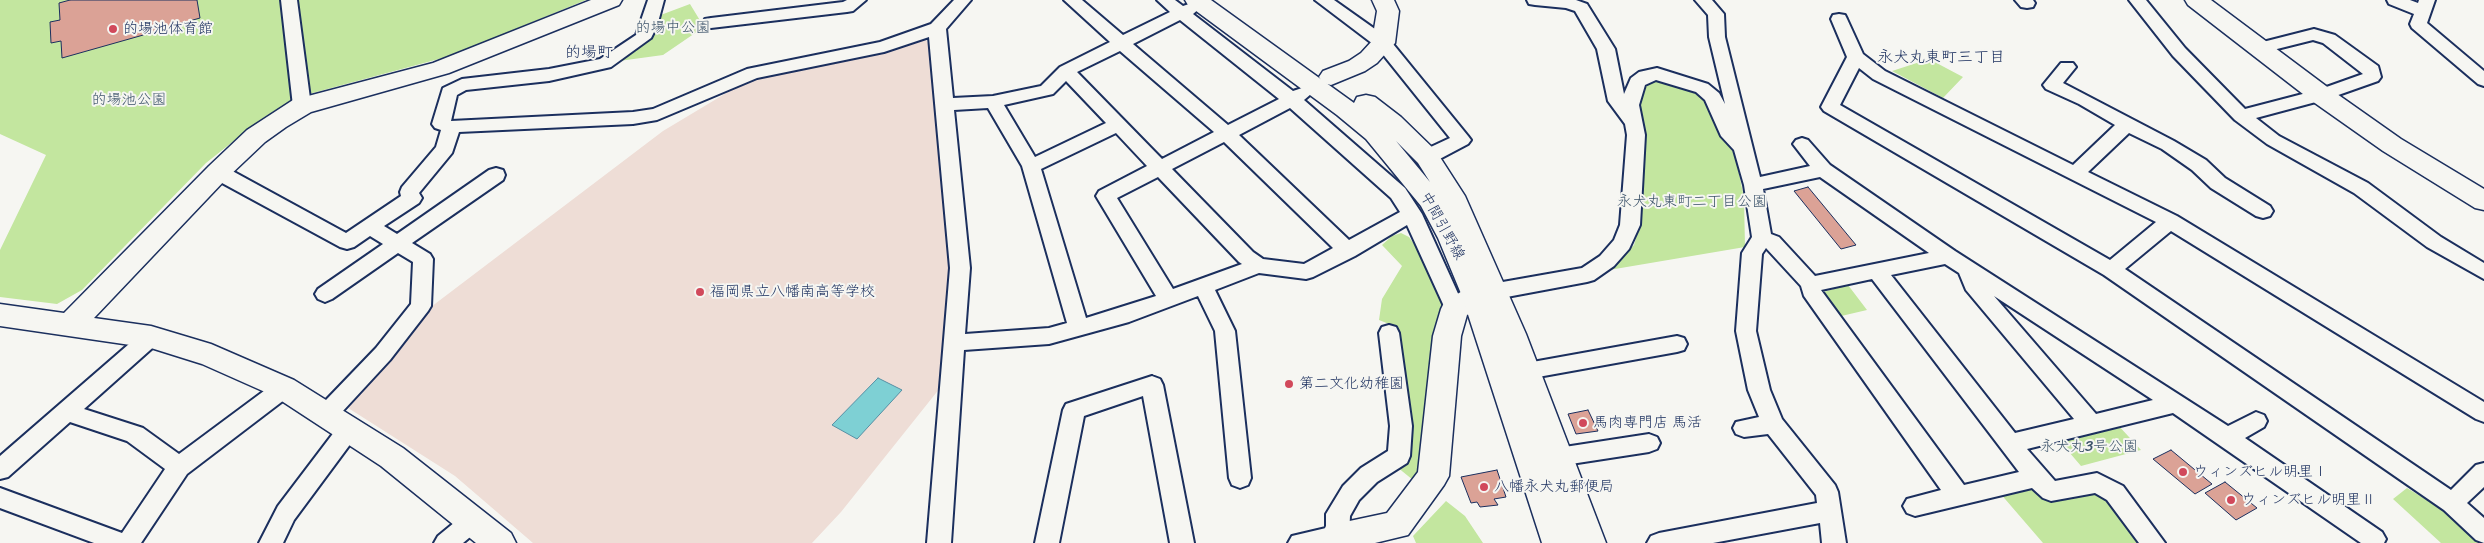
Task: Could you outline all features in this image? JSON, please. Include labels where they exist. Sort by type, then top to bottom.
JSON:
[{"type":"street","points":[[289,0],[302,106]]},
{"type":"street","points":[[70,325],[218,172],[256,136],[302,106],[441,68],[611,0]]},
{"type":"street","points":[[656,0],[649,26],[643,38],[605,63],[549,75],[462,85],[449,92],[441,124],[451,127],[633,118],[657,114],[754,74],[884,47],[937,28],[963,0]]},
{"type":"street","points":[[743,18],[771,0]]},
{"type":"street","points":[[711,22],[847,7],[858,0]]},
{"type":"street","points":[[1072,0],[1227,134],[1348,250]]},
{"type":"street","points":[[1165,0],[1192,5],[1291,99],[1398,193],[1475,298]]},
{"type":"street","name":"中間引野線","points":[[1226,0],[1322,81],[1375,133],[1431,201],[1452,238],[1475,298],[1558,543]]},
{"type":"street","points":[[1323,0],[1383,43],[1462,140],[1427,157]]},
{"type":"street","points":[[1168,299],[1106,196],[1227,134],[1322,81],[1357,66],[1383,43],[1388,12],[1383,0]]},
{"type":"street","points":[[1535,0],[1569,3],[1581,8],[1606,49],[1617,101],[1635,125]]},
{"type":"street","points":[[1703,0],[1716,14],[1717,37],[1742,132],[1742,148],[1753,185],[1762,238],[1752,253],[1746,331],[1759,390],[1773,424],[1827,492],[1834,543]]},
{"type":"street","points":[[2137,0],[2179,52],[2241,116],[2273,140],[2361,188],[2434,242],[2484,272]]},
{"type":"street","points":[[2196,0],[2321,95],[2392,145],[2484,200]]},
{"type":"street","points":[[2395,0],[2424,6],[2418,24],[2484,80]]},
{"type":"street","points":[[945,104],[993,102],[1048,90],[1066,72],[1192,5]]},
{"type":"street","name":"中間引野線","points":[[1192,5],[1392,123],[1427,157],[1452,196],[1475,298],[1527,371],[1590,543]]},
{"type":"street","points":[[1839,19],[1856,57],[1879,75],[2170,221],[2484,413]]},
{"type":"street","points":[[937,28],[960,268],[939,543]]},
{"type":"street","points":[[2241,116],[2321,95],[2372,77],[2372,70],[2329,39],[2314,34],[2261,48]]},
{"type":"street","points":[[1856,57],[1830,107],[2111,270],[2452,503],[2484,533]]},
{"type":"street","points":[[2066,67],[2052,85],[2085,100],[2168,145],[2199,165],[2218,183],[2263,211]]},
{"type":"street","points":[[1066,72],[1246,257],[1258,266]]},
{"type":"street","points":[[1300,543],[1396,525],[1433,476],[1447,336],[1475,298],[1587,275],[1608,261],[1622,244],[1630,225],[1636,135],[1630,105],[1637,82],[1645,76],[1657,74],[1702,88],[1713,96],[1730,136],[1742,148]]},
{"type":"street","points":[[993,102],[1030,166],[1080,328]]},
{"type":"street","points":[[2076,173],[2127,124]]},
{"type":"street","points":[[1030,166],[1118,125]]},
{"type":"street","points":[[218,172],[347,242],[412,198],[409,192],[445,149],[451,127]]},
{"type":"street","points":[[1802,144],[1823,170],[1948,256],[2227,437],[2374,540]]},
{"type":"street","points":[[1753,185],[1823,170]]},
{"type":"street","points":[[325,295],[496,175]]},
{"type":"street","points":[[954,343],[1049,336],[1080,328],[1204,287],[1258,266],[1306,272],[1412,214]]},
{"type":"street","points":[[2111,270],[2170,221]]},
{"type":"street","points":[[323,414],[334,406],[383,354],[421,306],[423,260],[370,226]]},
{"type":"street","points":[[1762,238],[1772,242],[1811,284],[1811,291],[1958,495]]},
{"type":"street","points":[[1811,284],[1948,256]]},
{"type":"street","points":[[1967,267],[1973,285],[2090,423]]},
{"type":"street","points":[[1877,271],[2012,443],[2036,477],[2051,491],[2097,483],[2116,493],[2153,543]]},
{"type":"street","points":[[1204,287],[1225,331],[1240,478]]},
{"type":"street","points":[[0,315],[152,338],[211,355],[284,388],[392,457],[474,520],[500,543]]},
{"type":"street","points":[[1337,536],[1338,514],[1351,493],[1369,476],[1399,456],[1401,426],[1389,332]]},
{"type":"street","points":[[0,470],[152,338]]},
{"type":"street","points":[[1527,371],[1677,344]]},
{"type":"street","points":[[1047,543],[1074,410],[1152,385],[1182,543]]},
{"type":"street","points":[[128,543],[179,467],[284,388]]},
{"type":"street","points":[[2012,443],[2175,404]]},
{"type":"street","points":[[67,412],[135,434],[179,467]]},
{"type":"street","points":[[2227,437],[2256,421]]},
{"type":"street","points":[[1744,428],[1773,424]]},
{"type":"street","points":[[271,543],[286,513],[349,429]]},
{"type":"street","points":[[1558,457],[1649,444]]},
{"type":"street","points":[[2452,503],[2484,472]]},
{"type":"street","points":[[1915,506],[2036,477]]},
{"type":"street","points":[[0,498],[122,543]]},
{"type":"street","points":[[1658,543],[1829,511]]},
{"type":"street","points":[[446,543],[474,520]]},
{"type":"shaded area","name":"福岡県立八幡南高等学校","points":[[925,38],[928,43],[951,268],[940,388],[841,512],[812,543],[533,543],[455,476],[345,406],[419,316],[663,131],[748,80],[882,52]]},
{"type":"green space","name":"的場池公園","points":[[0,0],[586,0],[450,56],[309,94],[285,104],[260,120],[206,163],[82,290],[57,304],[0,297],[0,250],[46,155],[0,134]]},
{"type":"green space","name":"的場中公園","points":[[690,4],[704,27],[663,55],[619,61],[650,40],[658,16]]},
{"type":"green space","points":[[1929,59],[1963,77],[1943,98],[1892,71]]},
{"type":"green space","name":"永犬丸東町二丁目公園","points":[[1657,80],[1689,88],[1704,97],[1711,108],[1721,137],[1735,154],[1744,198],[1745,247],[1609,270],[1634,245],[1639,228],[1644,136],[1639,110],[1640,97],[1645,86]]},
{"type":"green space","points":[[1401,233],[1409,237],[1424,258],[1439,290],[1444,311],[1421,470],[1413,480],[1397,467],[1401,357],[1399,328],[1379,320],[1382,299],[1402,266],[1382,245],[1392,236]]},
{"type":"green space","points":[[1848,285],[1867,310],[1837,317],[1820,293]]},
{"type":"green space","name":"永犬丸3号公園","points":[[2117,424],[2141,450],[2081,466],[2057,438]]},
{"type":"green space","points":[[2031,484],[2096,490],[2112,500],[2143,543],[2043,543],[1999,492]]},
{"type":"green space","points":[[2407,488],[2453,516],[2482,543],[2441,543],[2393,499]]},
{"type":"green space","points":[[1446,501],[1465,516],[1483,543],[1416,543],[1413,536]]},
{"type":"water","points":[[878,378],[902,390],[857,439],[832,425]]},
{"type":"building","name":"的場池体育館","points":[[70,0],[197,0],[200,18],[179,24],[179,27],[162,32],[161,30],[62,58],[61,41],[51,43],[50,22],[60,20],[59,3]]},
{"type":"building","points":[[1808,187],[1856,245],[1841,249],[1794,191]]},
{"type":"building","name":"馬肉専門店 馬活","points":[[1588,410],[1598,431],[1576,434],[1568,414]]},
{"type":"building","name":"ウィンズヒル明里Ⅰ","points":[[2171,450],[2212,484],[2195,494],[2153,459]]},
{"type":"building","name":"八幡永犬丸郵便局","points":[[1497,470],[1506,497],[1494,499],[1498,505],[1480,507],[1477,502],[1471,503],[1461,477]]},
{"type":"building","name":"ウィンズヒル明里Ⅱ","points":[[2225,482],[2257,508],[2236,520],[2205,493]]},
{"type":"place","name":"的場池体育館","points":[[113,29]]},
{"type":"place","name":"福岡県立八幡南高等学校","points":[[700,292]]},
{"type":"place","name":"第二文化幼稚園","points":[[1289,384]]},
{"type":"place","name":"馬肉専門店 馬活","points":[[1583,423]]},
{"type":"place","name":"ウィンズヒル明里Ⅰ","points":[[2183,472]]},
{"type":"place","name":"八幡永犬丸郵便局","points":[[1484,487]]},
{"type":"place","name":"ウィンズヒル明里Ⅱ","points":[[2231,500]]},
{"type":"district","name":"的場町","points":[[589,53]]},
{"type":"district","name":"永犬丸東町三丁目","points":[[1941,58]]}]
